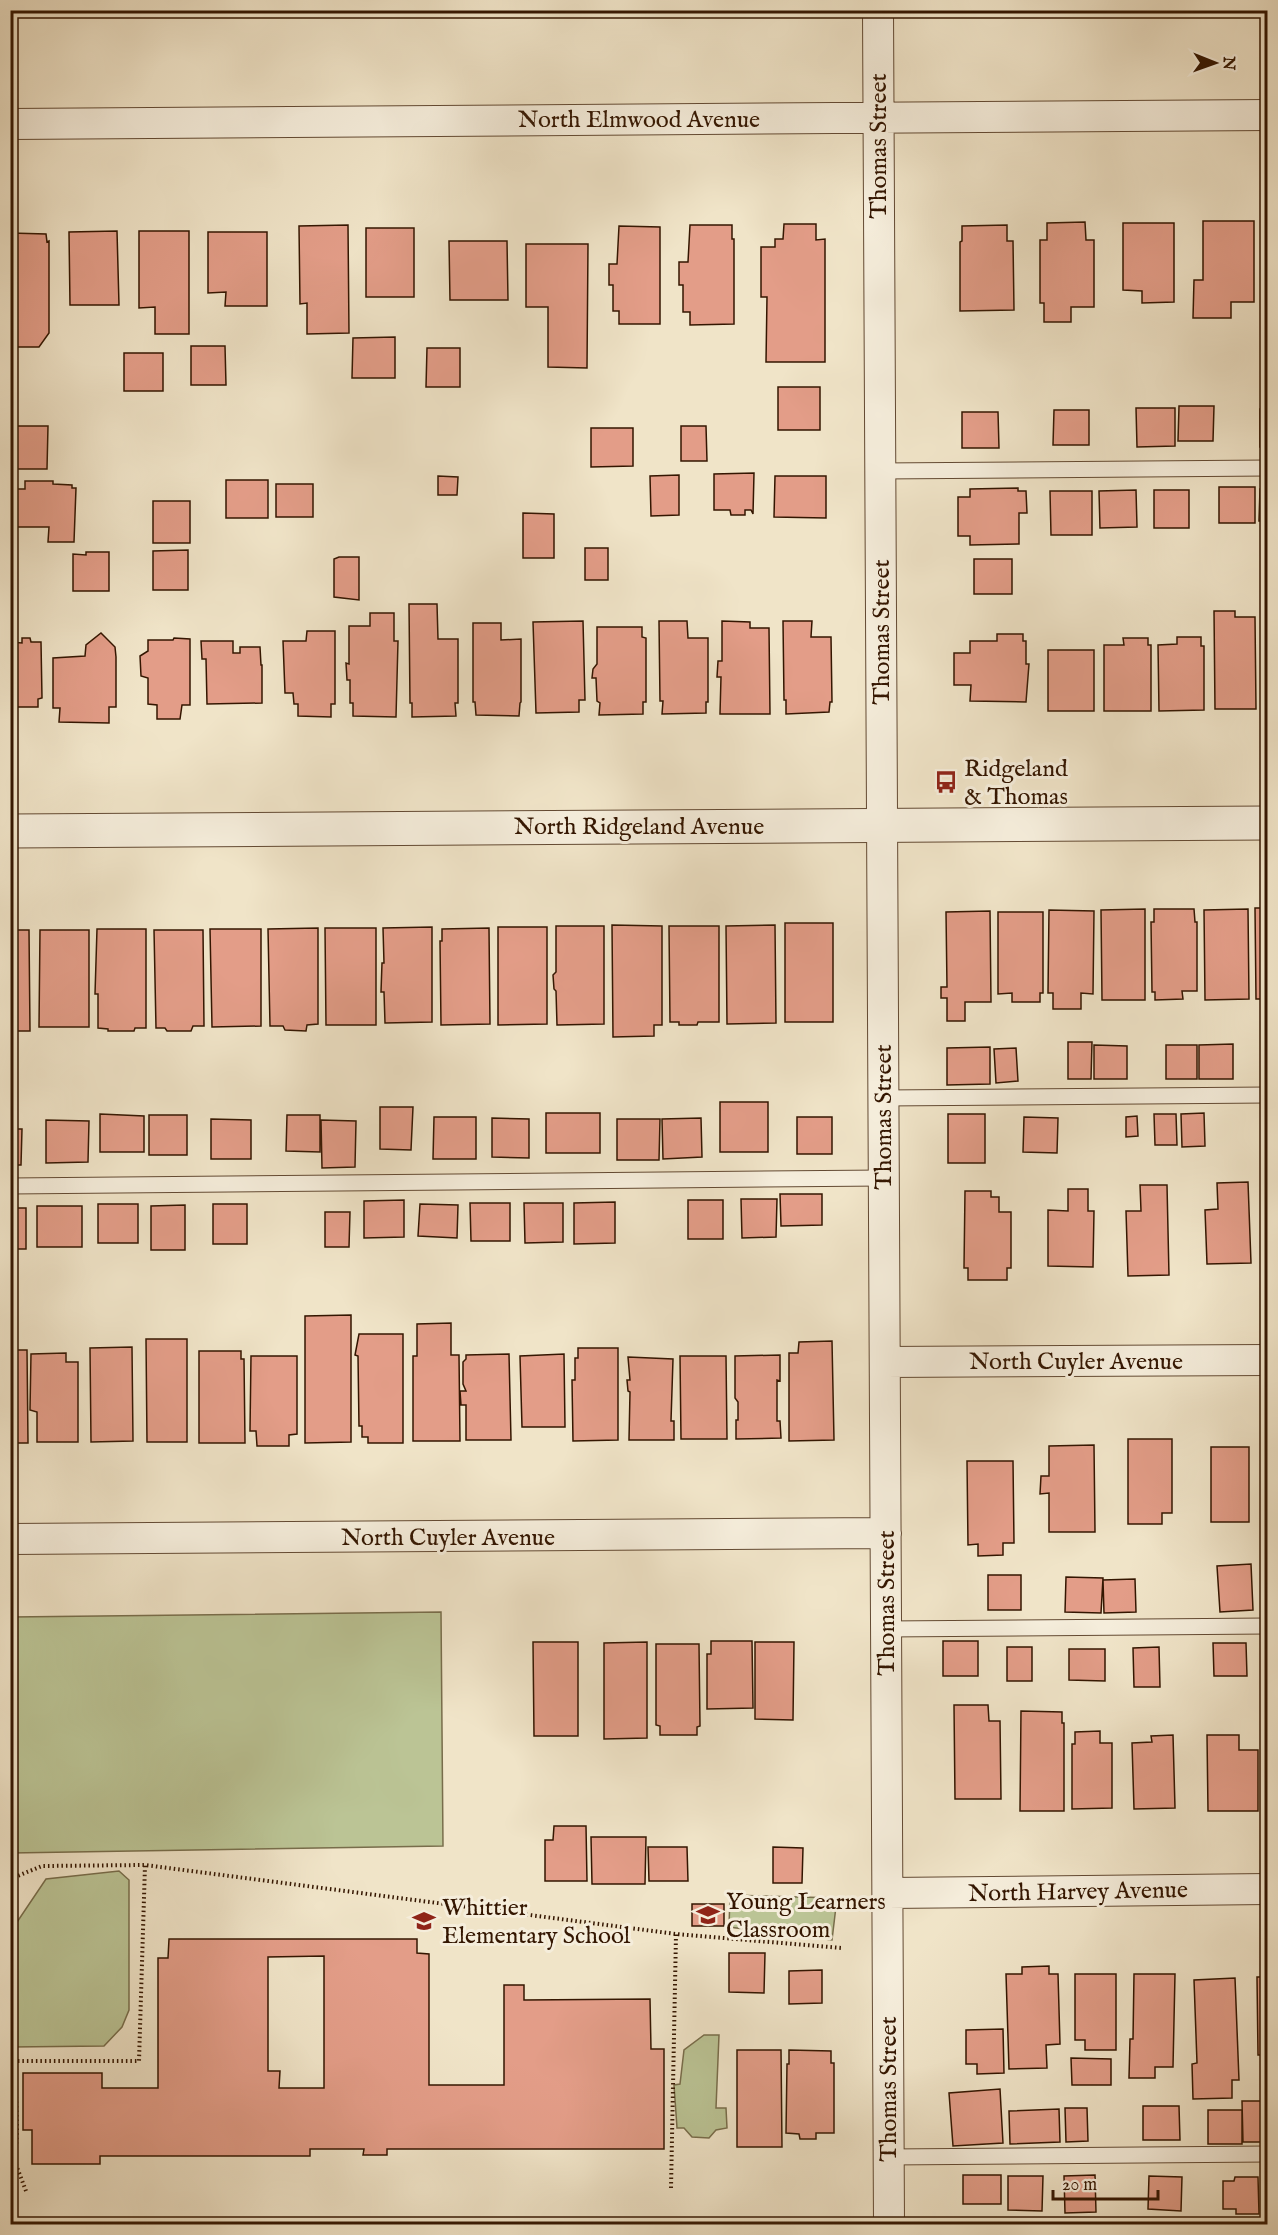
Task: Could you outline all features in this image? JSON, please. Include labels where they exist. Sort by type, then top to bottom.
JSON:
[{"type":"street","name":"Thomas Street","points":[[878,10],[889,2224]]},
{"type":"street","name":"North Elmwood Avenue","points":[[10,124],[1268,115]]},
{"type":"street","name":"North Ridgeland Avenue","points":[[10,831],[1268,823]]},
{"type":"street","name":"North Cuyler Avenue","points":[[885,1362],[1268,1360]]},
{"type":"street","name":"North Cuyler Avenue","points":[[10,1539],[886,1533]]},
{"type":"street","name":"North Harvey Avenue","points":[[888,1893],[1268,1889]]},
{"type":"lane","points":[[880,471],[1268,468]]},
{"type":"lane","points":[[883,1098],[1268,1095]]},
{"type":"lane","points":[[10,1186],[884,1178]]},
{"type":"lane","points":[[886,1629],[1268,1626]]},
{"type":"lane","points":[[889,2157],[1268,2154]]},
{"type":"path","points":[[26,2191],[15,2162],[17,2131],[15,2061],[139,2061],[145,1865]]},
{"type":"path","points":[[10,1879],[42,1866],[145,1865],[676,1934],[841,1948]]},
{"type":"path","points":[[671,2188],[676,1934]]},
{"type":"green space","points":[[441,1612],[443,1846],[11,1853],[11,1617]]},
{"type":"green space","points":[[119,1871],[129,1880],[129,2010],[122,2027],[104,2046],[11,2047],[11,1931],[46,1879]]},
{"type":"green space","points":[[730,1895],[837,1898],[832,1940],[729,1927]]},
{"type":"green space","points":[[704,2035],[719,2035],[716,2108],[726,2108],[727,2128],[716,2130],[709,2138],[692,2137],[684,2128],[677,2128],[674,2085],[680,2084],[684,2050]]},
{"type":"building","points":[[22,10],[57,10],[57,16],[22,15]]},
{"type":"building","points":[[372,10],[427,10],[427,13],[372,13]]},
{"type":"building","points":[[1203,221],[1254,221],[1254,302],[1231,302],[1231,318],[1193,318],[1194,280],[1203,280]]},
{"type":"building","points":[[1085,222],[1086,240],[1094,240],[1094,307],[1071,307],[1071,322],[1044,322],[1044,303],[1040,303],[1040,240],[1047,240],[1047,223]]},
{"type":"building","points":[[1123,223],[1174,223],[1174,302],[1142,303],[1142,291],[1123,290]]},
{"type":"building","points":[[784,224],[816,224],[816,240],[825,239],[825,362],[766,362],[767,297],[761,297],[761,247],[775,247],[775,239],[783,239]]},
{"type":"building","points":[[348,225],[349,333],[307,334],[307,303],[300,304],[299,226]]},
{"type":"building","points":[[690,225],[732,225],[734,324],[690,325],[690,312],[683,312],[683,285],[679,285],[679,262],[688,262]]},
{"type":"building","points":[[1007,225],[1007,241],[1013,241],[1014,310],[960,311],[962,226]]},
{"type":"building","points":[[619,226],[660,227],[660,324],[619,324],[619,311],[613,311],[613,285],[609,285],[609,264],[617,264]]},
{"type":"building","points":[[366,228],[414,228],[414,297],[366,297]]},
{"type":"building","points":[[117,231],[119,305],[70,305],[69,232]]},
{"type":"building","points":[[139,231],[189,231],[189,334],[155,334],[155,307],[139,308]]},
{"type":"building","points":[[208,232],[267,232],[267,306],[225,306],[226,292],[208,293]]},
{"type":"building","points":[[10,233],[46,234],[47,242],[49,241],[49,333],[39,347],[10,347]]},
{"type":"building","points":[[449,241],[507,241],[508,300],[450,300]]},
{"type":"building","points":[[526,244],[588,244],[587,368],[548,367],[548,307],[526,307]]},
{"type":"building","points":[[395,337],[395,378],[352,378],[353,338]]},
{"type":"building","points":[[191,346],[225,346],[226,385],[191,385]]},
{"type":"building","points":[[427,348],[460,348],[460,387],[426,387]]},
{"type":"building","points":[[124,353],[163,353],[163,391],[124,391]]},
{"type":"building","points":[[778,387],[820,387],[820,430],[778,430]]},
{"type":"building","points":[[1179,406],[1214,406],[1213,441],[1178,441]]},
{"type":"building","points":[[1136,408],[1175,408],[1175,446],[1137,447]]},
{"type":"building","points":[[1260,409],[1268,409],[1268,447],[1260,447]]},
{"type":"building","points":[[1054,410],[1089,410],[1089,445],[1053,445]]},
{"type":"building","points":[[962,412],[998,412],[999,448],[962,448]]},
{"type":"building","points":[[10,426],[48,426],[47,469],[10,469]]},
{"type":"building","points":[[681,426],[706,426],[707,461],[681,461]]},
{"type":"building","points":[[591,428],[633,428],[633,466],[591,467]]},
{"type":"building","points":[[754,473],[753,514],[751,510],[745,510],[745,515],[731,515],[730,510],[714,510],[714,474]]},
{"type":"building","points":[[679,475],[679,515],[651,516],[650,476]]},
{"type":"building","points":[[438,476],[458,477],[457,495],[438,495]]},
{"type":"building","points":[[775,476],[826,476],[826,518],[774,517]]},
{"type":"building","points":[[226,480],[268,480],[268,518],[226,518]]},
{"type":"building","points":[[25,481],[53,481],[53,484],[72,485],[72,488],[76,488],[74,542],[48,542],[49,527],[10,527],[10,489],[25,489]]},
{"type":"building","points":[[276,484],[313,484],[313,517],[276,517]]},
{"type":"building","points":[[1219,487],[1255,487],[1255,523],[1219,523]]},
{"type":"building","points":[[1018,488],[1018,491],[1026,491],[1027,513],[1019,513],[1019,544],[970,545],[970,536],[958,536],[958,497],[970,497],[970,489]]},
{"type":"building","points":[[1260,489],[1268,489],[1268,521],[1259,521]]},
{"type":"building","points":[[1136,490],[1137,527],[1100,528],[1099,491]]},
{"type":"building","points":[[1154,490],[1189,490],[1189,528],[1154,528]]},
{"type":"building","points":[[1050,491],[1092,491],[1092,535],[1051,535]]},
{"type":"building","points":[[153,501],[190,501],[190,543],[153,543]]},
{"type":"building","points":[[523,513],[554,514],[554,558],[523,558]]},
{"type":"building","points":[[585,548],[608,548],[608,580],[585,580]]},
{"type":"building","points":[[188,550],[188,590],[153,590],[153,551]]},
{"type":"building","points":[[86,552],[109,552],[109,591],[73,591],[73,554],[86,555]]},
{"type":"building","points":[[359,557],[359,600],[334,597],[334,559]]},
{"type":"building","points":[[974,559],[1012,559],[1012,594],[974,594]]},
{"type":"building","points":[[409,604],[437,604],[438,639],[458,639],[456,716],[412,717]]},
{"type":"building","points":[[1214,611],[1235,611],[1235,617],[1255,617],[1256,709],[1215,709]]},
{"type":"building","points":[[370,613],[394,613],[394,641],[398,641],[396,717],[353,716],[346,663],[349,664],[349,626],[370,626]]},
{"type":"building","points":[[583,621],[585,700],[579,700],[579,712],[536,713],[533,622]]},
{"type":"building","points":[[659,621],[687,621],[688,638],[708,638],[706,713],[662,714]]},
{"type":"building","points":[[722,621],[750,622],[750,628],[769,628],[770,714],[720,714],[721,677],[717,677],[718,661],[722,661]]},
{"type":"building","points":[[783,621],[812,621],[811,637],[831,637],[832,702],[830,702],[829,712],[786,714]]},
{"type":"building","points":[[473,623],[501,623],[501,640],[521,639],[519,716],[476,715],[475,702],[473,702]]},
{"type":"building","points":[[597,627],[642,627],[642,637],[646,638],[646,702],[643,702],[643,714],[599,715],[600,703],[597,701],[596,678],[592,678],[593,669],[597,664]]},
{"type":"building","points":[[307,631],[335,631],[335,704],[331,704],[331,717],[298,716],[298,704],[294,704],[293,693],[285,693],[283,641],[306,641]]},
{"type":"building","points":[[101,633],[115,647],[116,657],[116,707],[109,707],[109,723],[59,722],[60,708],[53,708],[53,658],[85,656],[86,645]]},
{"type":"building","points":[[997,634],[1023,634],[1023,641],[1026,641],[1026,664],[1029,664],[1026,702],[970,701],[971,685],[954,685],[954,653],[970,653],[970,641],[997,641]]},
{"type":"building","points":[[1177,637],[1201,637],[1201,646],[1204,646],[1204,710],[1159,711],[1158,645],[1177,644]]},
{"type":"building","points":[[22,638],[30,638],[31,642],[41,642],[42,698],[38,699],[38,707],[10,707],[10,642],[22,643]]},
{"type":"building","points":[[174,638],[190,639],[190,705],[182,705],[180,719],[157,719],[157,705],[148,704],[148,678],[141,676],[140,656],[148,651],[148,640],[173,640]]},
{"type":"building","points":[[1123,638],[1148,638],[1148,645],[1151,645],[1151,711],[1104,711],[1104,645],[1124,645]]},
{"type":"building","points":[[201,641],[233,641],[233,653],[240,653],[240,647],[260,647],[262,703],[207,704],[206,659],[202,659]]},
{"type":"building","points":[[1265,645],[1268,645],[1268,708],[1265,708]]},
{"type":"building","points":[[1048,650],[1094,650],[1094,711],[1048,711]]},
{"type":"building","points":[[1255,908],[1268,908],[1268,999],[1256,999]]},
{"type":"building","points":[[1145,909],[1145,1000],[1102,1000],[1101,910]]},
{"type":"building","points":[[1154,909],[1194,909],[1195,922],[1197,922],[1197,991],[1182,991],[1183,999],[1155,1000],[1155,992],[1152,992],[1151,922],[1154,922]]},
{"type":"building","points":[[1248,909],[1249,999],[1205,1000],[1204,910]]},
{"type":"building","points":[[1049,910],[1094,911],[1093,994],[1081,993],[1081,1009],[1053,1009],[1053,993],[1048,993]]},
{"type":"building","points":[[990,911],[991,1002],[965,1002],[965,1021],[947,1021],[947,998],[941,998],[941,987],[947,987],[946,912]]},
{"type":"building","points":[[998,912],[1043,912],[1043,993],[1040,993],[1040,1002],[1012,1002],[1012,993],[998,994]]},
{"type":"building","points":[[785,923],[833,923],[833,1022],[785,1022]]},
{"type":"building","points":[[612,925],[662,926],[662,1025],[654,1025],[654,1036],[613,1037]]},
{"type":"building","points":[[775,925],[776,1023],[727,1024],[726,926]]},
{"type":"building","points":[[556,926],[604,926],[604,1024],[557,1025],[553,975],[556,972]]},
{"type":"building","points":[[669,926],[719,926],[719,1022],[679,1025],[679,1022],[670,1022]]},
{"type":"building","points":[[432,927],[432,1022],[385,1023],[384,992],[381,992],[382,963],[384,963],[383,928]]},
{"type":"building","points":[[498,927],[547,927],[547,1024],[498,1025]]},
{"type":"building","points":[[318,928],[318,1024],[307,1025],[306,1031],[285,1030],[283,1026],[270,1026],[268,929]]},
{"type":"building","points":[[325,928],[376,928],[376,1025],[326,1025]]},
{"type":"building","points":[[489,928],[490,1024],[441,1025],[440,941],[442,941],[442,929]]},
{"type":"building","points":[[97,929],[146,929],[146,1028],[135,1028],[134,1031],[108,1031],[108,1029],[98,1028],[98,994],[95,994]]},
{"type":"building","points":[[210,929],[261,929],[261,1026],[212,1027]]},
{"type":"building","points":[[10,930],[29,930],[30,1031],[10,1031]]},
{"type":"building","points":[[40,930],[89,930],[89,1027],[39,1027]]},
{"type":"building","points":[[154,930],[203,930],[204,1026],[193,1026],[191,1031],[167,1031],[165,1028],[156,1028]]},
{"type":"building","points":[[1068,1042],[1092,1042],[1091,1079],[1068,1079]]},
{"type":"building","points":[[1233,1044],[1233,1079],[1199,1079],[1199,1045]]},
{"type":"building","points":[[1094,1045],[1127,1046],[1127,1079],[1094,1079]]},
{"type":"building","points":[[1166,1045],[1197,1045],[1197,1079],[1166,1079]]},
{"type":"building","points":[[990,1047],[990,1084],[947,1085],[947,1048]]},
{"type":"building","points":[[1016,1048],[1018,1081],[996,1083],[994,1049]]},
{"type":"building","points":[[720,1102],[768,1102],[768,1152],[720,1152]]},
{"type":"building","points":[[380,1107],[413,1107],[411,1150],[380,1149]]},
{"type":"building","points":[[546,1113],[600,1113],[600,1153],[546,1153]]},
{"type":"building","points":[[1204,1113],[1205,1146],[1182,1147],[1181,1114]]},
{"type":"building","points":[[100,1114],[144,1116],[144,1152],[100,1152]]},
{"type":"building","points":[[948,1114],[985,1114],[985,1163],[948,1163]]},
{"type":"building","points":[[1154,1114],[1176,1114],[1177,1145],[1155,1145]]},
{"type":"building","points":[[149,1115],[187,1115],[187,1155],[149,1155]]},
{"type":"building","points":[[287,1115],[320,1115],[320,1152],[286,1151]]},
{"type":"building","points":[[1137,1116],[1138,1136],[1126,1137],[1126,1117]]},
{"type":"building","points":[[434,1117],[476,1117],[476,1159],[433,1159]]},
{"type":"building","points":[[797,1117],[832,1117],[832,1154],[797,1154]]},
{"type":"building","points":[[1024,1117],[1058,1118],[1057,1153],[1023,1152]]},
{"type":"building","points":[[492,1118],[529,1119],[529,1158],[492,1157]]},
{"type":"building","points":[[701,1118],[702,1157],[663,1159],[662,1119]]},
{"type":"building","points":[[211,1119],[251,1120],[251,1159],[211,1159]]},
{"type":"building","points":[[617,1119],[660,1119],[659,1160],[617,1160]]},
{"type":"building","points":[[46,1120],[89,1121],[88,1162],[46,1163]]},
{"type":"building","points":[[321,1120],[356,1121],[355,1167],[322,1168]]},
{"type":"building","points":[[10,1129],[22,1129],[21,1165],[10,1165]]},
{"type":"building","points":[[1248,1182],[1251,1263],[1207,1264],[1205,1210],[1218,1209],[1217,1183]]},
{"type":"building","points":[[1140,1185],[1167,1185],[1169,1275],[1128,1276],[1126,1211],[1141,1211]]},
{"type":"building","points":[[1068,1189],[1088,1189],[1088,1211],[1094,1211],[1093,1267],[1048,1266],[1048,1210],[1068,1211]]},
{"type":"building","points":[[965,1191],[991,1191],[991,1197],[999,1197],[999,1212],[1011,1212],[1011,1268],[1007,1268],[1007,1280],[968,1280],[968,1268],[964,1268]]},
{"type":"building","points":[[780,1194],[822,1194],[822,1225],[781,1226]]},
{"type":"building","points":[[741,1199],[777,1199],[776,1237],[742,1238]]},
{"type":"building","points":[[404,1200],[404,1237],[364,1238],[364,1201]]},
{"type":"building","points":[[688,1200],[723,1200],[723,1239],[688,1239]]},
{"type":"building","points":[[615,1202],[615,1243],[574,1244],[574,1203]]},
{"type":"building","points":[[470,1203],[510,1203],[510,1241],[471,1241]]},
{"type":"building","points":[[524,1203],[563,1203],[563,1242],[525,1243]]},
{"type":"building","points":[[98,1204],[138,1204],[138,1243],[98,1243]]},
{"type":"building","points":[[213,1204],[247,1204],[247,1244],[213,1244]]},
{"type":"building","points":[[420,1204],[458,1205],[457,1238],[418,1236]]},
{"type":"building","points":[[185,1205],[185,1250],[151,1250],[151,1206]]},
{"type":"building","points":[[37,1206],[82,1206],[82,1247],[37,1247]]},
{"type":"building","points":[[10,1208],[26,1208],[26,1249],[10,1249]]},
{"type":"building","points":[[325,1212],[350,1212],[349,1247],[325,1247]]},
{"type":"building","points":[[1267,1236],[1268,1260],[1264,1257],[1264,1241]]},
{"type":"building","points":[[351,1315],[351,1442],[305,1443],[305,1316]]},
{"type":"building","points":[[451,1323],[451,1355],[459,1355],[460,1441],[413,1441],[413,1356],[417,1356],[417,1324]]},
{"type":"building","points":[[359,1334],[403,1334],[403,1443],[368,1443],[368,1437],[362,1437],[362,1426],[359,1426],[358,1356],[355,1355]]},
{"type":"building","points":[[146,1339],[187,1339],[187,1442],[147,1442]]},
{"type":"building","points":[[832,1341],[834,1440],[789,1441],[789,1353],[798,1353],[799,1342]]},
{"type":"building","points":[[132,1347],[133,1441],[91,1442],[90,1348]]},
{"type":"building","points":[[578,1348],[618,1348],[618,1440],[573,1441],[572,1380],[575,1380],[575,1358],[578,1358]]},
{"type":"building","points":[[10,1350],[27,1350],[28,1443],[10,1443]]},
{"type":"building","points":[[199,1351],[241,1351],[241,1359],[244,1359],[245,1443],[199,1443]]},
{"type":"building","points":[[66,1353],[66,1362],[78,1362],[78,1442],[37,1442],[37,1412],[30,1410],[31,1354]]},
{"type":"building","points":[[509,1354],[511,1440],[466,1440],[466,1405],[461,1405],[460,1391],[466,1391],[463,1384],[463,1362],[466,1355]]},
{"type":"building","points":[[564,1354],[565,1427],[522,1427],[520,1356]]},
{"type":"building","points":[[780,1355],[780,1381],[777,1380],[777,1421],[780,1421],[781,1438],[736,1439],[738,1402],[735,1398],[735,1356]]},
{"type":"building","points":[[251,1356],[297,1356],[297,1434],[289,1435],[289,1446],[257,1446],[256,1431],[250,1431]]},
{"type":"building","points":[[680,1356],[726,1356],[727,1439],[681,1439]]},
{"type":"building","points":[[628,1357],[673,1359],[671,1421],[674,1421],[674,1440],[629,1440]]},
{"type":"building","points":[[1128,1439],[1172,1439],[1172,1513],[1162,1513],[1162,1524],[1128,1524]]},
{"type":"building","points":[[1094,1445],[1095,1532],[1049,1532],[1049,1493],[1040,1494],[1041,1476],[1049,1476],[1049,1446]]},
{"type":"building","points":[[1211,1447],[1249,1447],[1249,1522],[1211,1522]]},
{"type":"building","points":[[967,1461],[1013,1461],[1014,1543],[1003,1543],[1003,1555],[978,1556],[978,1544],[968,1545]]},
{"type":"building","points":[[1251,1564],[1253,1610],[1220,1612],[1217,1566]]},
{"type":"building","points":[[988,1575],[1021,1575],[1021,1610],[988,1610]]},
{"type":"building","points":[[1066,1577],[1103,1578],[1101,1613],[1065,1612]]},
{"type":"building","points":[[1135,1579],[1136,1612],[1104,1613],[1103,1580]]},
{"type":"building","points":[[711,1641],[752,1641],[753,1708],[707,1709],[707,1654],[711,1654]]},
{"type":"building","points":[[943,1641],[978,1641],[978,1676],[943,1676]]},
{"type":"building","points":[[533,1642],[578,1642],[578,1736],[534,1736]]},
{"type":"building","points":[[647,1642],[647,1738],[604,1739],[604,1643]]},
{"type":"building","points":[[755,1642],[794,1642],[793,1720],[755,1719]]},
{"type":"building","points":[[1213,1643],[1246,1643],[1247,1676],[1214,1676]]},
{"type":"building","points":[[656,1644],[699,1644],[700,1726],[697,1727],[697,1735],[660,1735],[660,1726],[656,1725]]},
{"type":"building","points":[[1007,1647],[1032,1647],[1032,1681],[1007,1681]]},
{"type":"building","points":[[1159,1647],[1160,1687],[1134,1687],[1133,1648]]},
{"type":"building","points":[[1069,1649],[1105,1649],[1105,1681],[1069,1680]]},
{"type":"building","points":[[954,1705],[988,1705],[989,1721],[1000,1721],[1001,1799],[955,1799]]},
{"type":"building","points":[[1021,1711],[1062,1712],[1064,1811],[1020,1811]]},
{"type":"building","points":[[1100,1731],[1100,1743],[1112,1743],[1112,1808],[1072,1809],[1072,1744],[1075,1744],[1075,1732]]},
{"type":"building","points":[[1173,1735],[1175,1808],[1134,1809],[1132,1743],[1152,1742],[1151,1736]]},
{"type":"building","points":[[1207,1735],[1239,1735],[1239,1750],[1258,1750],[1258,1811],[1208,1811]]},
{"type":"building","points":[[554,1826],[586,1826],[587,1881],[545,1881],[545,1840],[553,1840]]},
{"type":"building","points":[[591,1837],[646,1837],[645,1884],[592,1884]]},
{"type":"building","points":[[648,1847],[687,1847],[688,1881],[649,1881]]},
{"type":"building","points":[[773,1847],[803,1848],[802,1883],[773,1883]]},
{"type":"building","name":"Young Learners Classroom","points":[[692,1904],[724,1904],[724,1926],[692,1926]]},
{"type":"building","points":[[169,1939],[417,1939],[417,1953],[429,1954],[429,2085],[504,2085],[504,1985],[524,1985],[524,2000],[650,1999],[651,2049],[664,2049],[664,2149],[387,2149],[387,2155],[363,2155],[364,2149],[310,2149],[310,2156],[100,2156],[100,2164],[32,2164],[32,2130],[23,2130],[23,2073],[102,2073],[102,2088],[158,2088],[158,1958],[168,1958]],"holes":[[[324,1956],[324,2088],[279,2088],[280,2071],[268,2071],[268,1957]]]},
{"type":"building","points":[[729,1953],[765,1953],[764,1993],[729,1992]]},
{"type":"building","points":[[1049,1966],[1049,1974],[1058,1974],[1060,2044],[1046,2045],[1047,2068],[1009,2069],[1006,1974],[1022,1974],[1022,1967]]},
{"type":"building","points":[[822,1970],[822,2003],[789,2004],[789,1971]]},
{"type":"building","points":[[1075,1974],[1116,1974],[1116,2050],[1085,2050],[1085,2040],[1075,2040]]},
{"type":"building","points":[[1134,1974],[1175,1974],[1173,2067],[1155,2067],[1155,2078],[1129,2078],[1130,2039],[1133,2039]]},
{"type":"building","points":[[1257,1977],[1268,1977],[1268,2055],[1258,2055]]},
{"type":"building","points":[[1235,1978],[1239,2080],[1232,2080],[1232,2098],[1193,2099],[1192,2064],[1197,2063],[1194,1980]]},
{"type":"building","points":[[1003,2029],[1004,2073],[977,2074],[977,2064],[966,2064],[966,2030]]},
{"type":"building","points":[[737,2050],[781,2050],[782,2147],[737,2147]]},
{"type":"building","points":[[789,2050],[831,2051],[831,2063],[834,2063],[834,2133],[816,2133],[816,2139],[800,2139],[799,2134],[786,2133]]},
{"type":"building","points":[[1071,2058],[1111,2059],[1111,2085],[1072,2085]]},
{"type":"building","points":[[1000,2089],[1003,2143],[953,2146],[949,2093]]},
{"type":"building","points":[[1242,2101],[1268,2101],[1268,2142],[1243,2142]]},
{"type":"building","points":[[1143,2106],[1179,2106],[1180,2140],[1143,2140]]},
{"type":"building","points":[[1065,2108],[1087,2108],[1088,2141],[1066,2142]]},
{"type":"building","points":[[1059,2109],[1060,2142],[1010,2144],[1009,2111]]},
{"type":"building","points":[[1208,2110],[1242,2110],[1242,2144],[1208,2144]]},
{"type":"building","points":[[963,2175],[1001,2175],[1001,2204],[963,2204]]},
{"type":"building","points":[[1095,2175],[1096,2212],[1065,2213],[1064,2176]]},
{"type":"building","points":[[1008,2176],[1043,2176],[1042,2211],[1008,2210]]},
{"type":"building","points":[[1149,2176],[1182,2177],[1181,2211],[1148,2209]]},
{"type":"building","points":[[1235,2177],[1258,2177],[1259,2214],[1236,2214],[1236,2209],[1223,2209],[1223,2181],[1234,2181]]},
{"type":"place","name":"Ridgeland & Thomas","points":[[946,782]]},
{"type":"place","name":"Young Learners Classroom","points":[[708,1915]]},
{"type":"place","name":"Whittier Elementary School","points":[[424,1921]]}]
